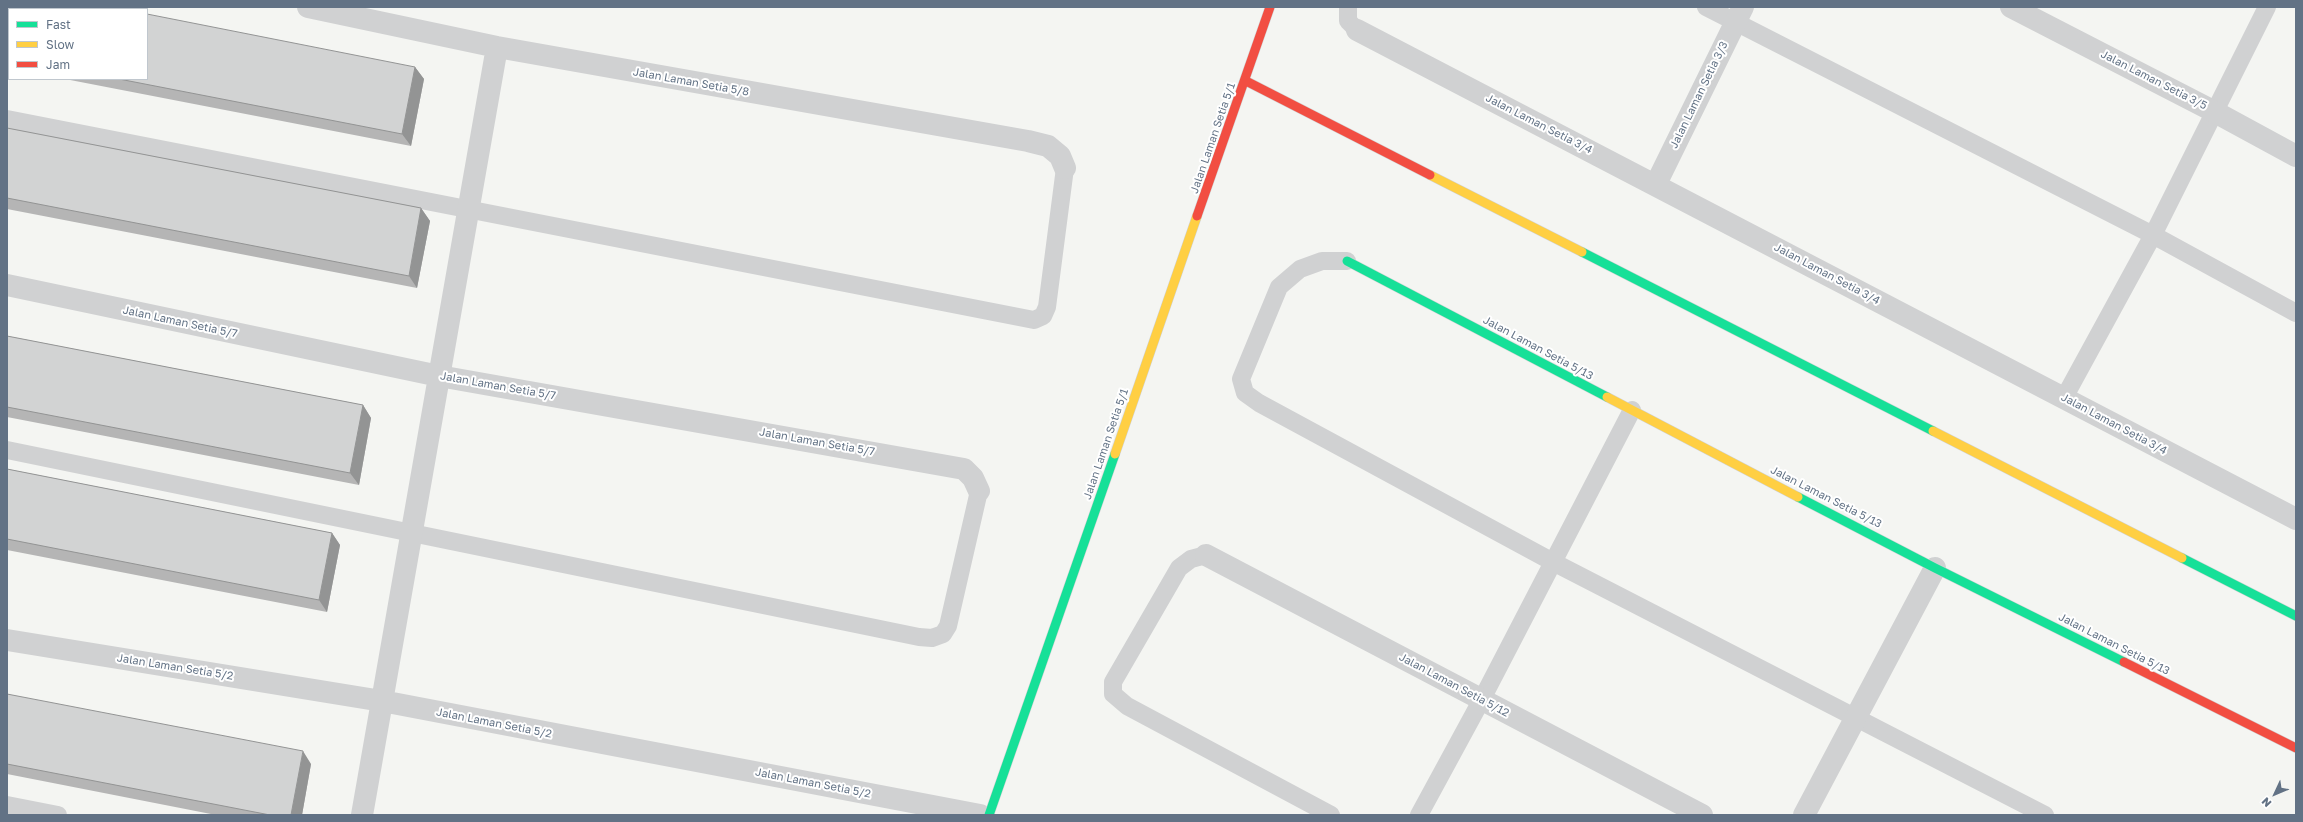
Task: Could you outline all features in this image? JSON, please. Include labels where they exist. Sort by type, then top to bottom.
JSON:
[{"type":"street","name":"Jalan Laman Setia 5/8","points":[[308,7],[497,48],[1028,141],[1048,146],[1060,156],[1065,168]]},
{"type":"street","name":"Jalan Laman Setia 5/1","points":[[989,815],[1246,81],[1270,7]]},
{"type":"street","name":"Jalan Laman Setia 3/5","points":[[2011,7],[2215,112],[2296,156]]},
{"type":"street","name":"Jalan Laman Setia 3/3","points":[[1656,184],[1739,14]]},
{"type":"street","name":"Jalan Laman Setia 3/4","points":[[1356,30],[1656,184],[2296,519]]},
{"type":"street","points":[[362,815],[497,48]]},
{"type":"street","points":[[1246,81],[2296,616]]},
{"type":"street","name":"Jalan Laman Setia 5/13","points":[[1348,261],[1935,568],[2296,748]]},
{"type":"street","name":"Jalan Laman Setia 5/7","points":[[7,285],[439,376],[964,469],[973,478],[979,491]]},
{"type":"street","name":"Jalan Laman Setia 5/12","points":[[1206,555],[1702,815]]},
{"type":"street","points":[[1804,815],[1854,718],[1935,568]]},
{"type":"street","name":"Jalan Laman Setia 5/2","points":[[7,640],[382,701],[980,815]]},
{"type":"lane","points":[[1348,7],[1348,21],[1356,30]]},
{"type":"lane","points":[[1706,7],[1739,14],[2296,313]]},
{"type":"lane","points":[[2064,398],[2153,235],[2267,7]]},
{"type":"lane","points":[[7,119],[1034,320],[1043,316],[1047,307],[1065,168]]},
{"type":"lane","points":[[1348,261],[1322,261],[1300,269],[1279,287],[1241,379],[1245,393],[1259,403],[1552,562],[2045,815]]},
{"type":"lane","points":[[1419,815],[1482,700],[1552,562],[1632,410]]},
{"type":"lane","points":[[7,450],[919,637],[932,638],[943,634],[948,626],[979,491]]},
{"type":"lane","points":[[1206,555],[1191,559],[1179,568],[1113,682],[1113,694],[1127,706],[1331,815]]},
{"type":"lane","points":[[7,805],[58,815]]},
{"type":"building","points":[[7,7],[115,8],[8,8],[7,57]]},
{"type":"building","points":[[148,14],[415,67],[402,134],[124,80],[148,80]]},
{"type":"building","points":[[7,128],[421,208],[409,276],[7,198]]},
{"type":"building","points":[[7,336],[363,405],[350,473],[7,407]]},
{"type":"building","points":[[7,469],[332,533],[319,600],[7,539]]},
{"type":"building","points":[[7,694],[303,751],[291,815],[270,815],[7,764]]},
{"type":"traffic: fast","points":[[1582,252],[1933,431]]},
{"type":"traffic: fast","points":[[1347,261],[1607,397]]},
{"type":"traffic: fast","points":[[989,815],[1115,454]]},
{"type":"traffic: fast","points":[[1798,497],[1935,568],[2124,662]]},
{"type":"traffic: fast","points":[[2182,558],[2296,616]]},
{"type":"traffic: slow","points":[[1430,175],[1582,252]]},
{"type":"traffic: slow","points":[[1115,454],[1197,216]]},
{"type":"traffic: slow","points":[[1607,397],[1798,497]]},
{"type":"traffic: slow","points":[[1933,431],[2182,558]]},
{"type":"traffic: jam","points":[[1197,216],[1270,7]]},
{"type":"traffic: jam","points":[[1246,81],[1430,175]]},
{"type":"traffic: jam","points":[[2124,662],[2296,748]]}]
